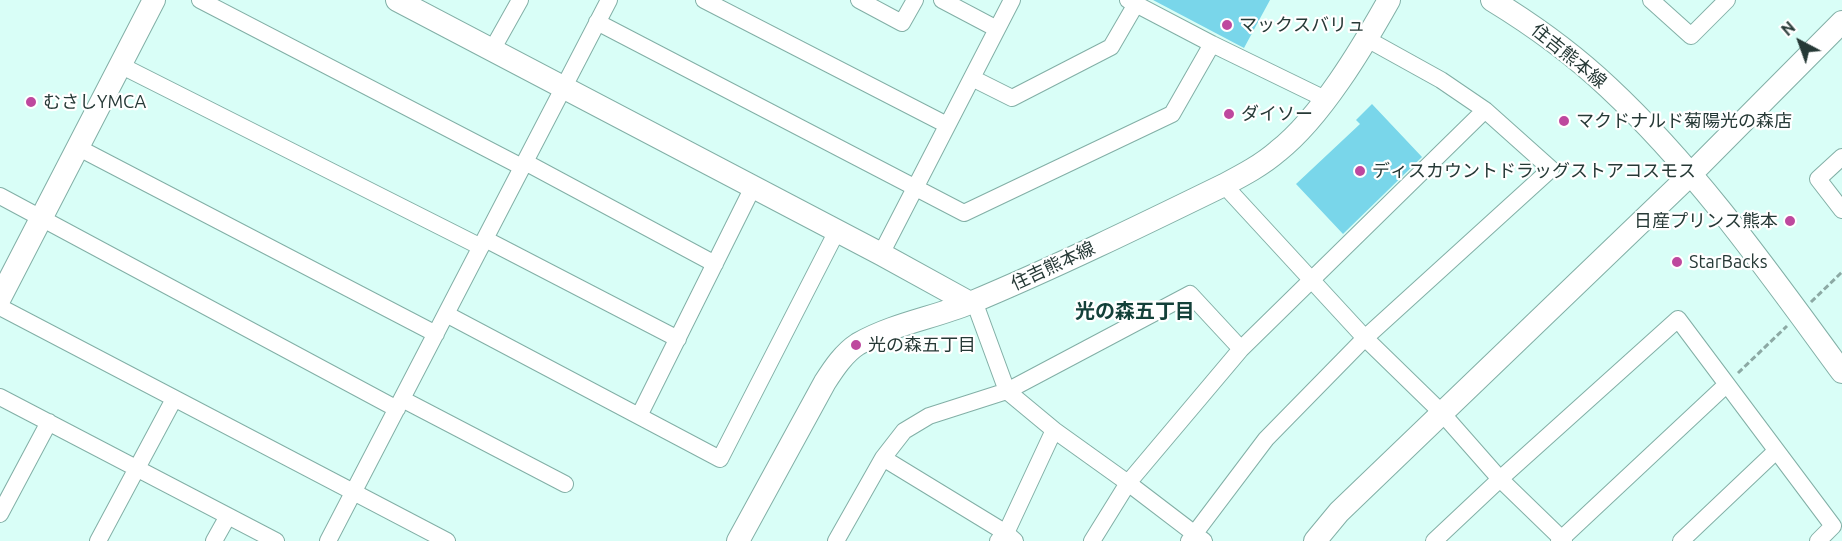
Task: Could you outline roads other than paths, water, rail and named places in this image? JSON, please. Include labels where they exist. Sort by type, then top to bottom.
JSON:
[{"type":"street","points":[[0,298],[154,0]]},
{"type":"street","points":[[200,0],[715,264]]},
{"type":"street","points":[[397,0],[424,6],[492,50],[972,302],[1007,390],[1054,430],[1128,483],[1196,538],[1266,439],[1365,338],[1551,169],[1485,110],[1441,80],[1367,39]]},
{"type":"street","points":[[492,50],[520,0]]},
{"type":"street","points":[[328,541],[609,0]]},
{"type":"street","points":[[704,0],[947,125]]},
{"type":"street","points":[[860,0],[902,23],[915,0]]},
{"type":"street","points":[[942,0],[997,29]]},
{"type":"street","points":[[881,254],[1012,0]]},
{"type":"street","name":"住吉熊本線","points":[[738,541],[825,382],[839,361],[856,345],[885,331],[972,302],[1023,280],[1224,185],[1253,169],[1280,150],[1305,126],[1367,39],[1389,0]]},
{"type":"street","name":"住吉熊本線","points":[[1492,0],[1564,50],[1608,87],[1691,174],[1842,372]]},
{"type":"street","points":[[1651,0],[1691,36],[1726,0]]},
{"type":"street","points":[[972,78],[1012,98],[1111,47],[1132,2],[1325,99]]},
{"type":"street","points":[[597,22],[964,213],[1172,114],[1212,44]]},
{"type":"street","points":[[1315,541],[1339,512],[1691,174],[1842,22]]},
{"type":"street","points":[[120,65],[678,339]]},
{"type":"street","points":[[1092,541],[1128,483],[1241,349],[1485,110]]},
{"type":"street","points":[[77,147],[436,334]]},
{"type":"street","points":[[1842,157],[1818,180],[1842,210]]},
{"type":"street","points":[[1224,185],[1365,338],[1442,412],[1500,479],[1562,540],[1726,385]]},
{"type":"street","points":[[639,416],[753,187]]},
{"type":"street","points":[[0,196],[400,404],[565,484]]},
{"type":"street","points":[[446,314],[720,459],[837,231]]},
{"type":"street","points":[[836,541],[883,458],[904,431],[929,416],[1007,390],[1190,294],[1241,349]]},
{"type":"street","points":[[0,307],[447,541]]},
{"type":"street","points":[[1434,541],[1678,319],[1833,526],[1818,541]]},
{"type":"street","points":[[0,397],[276,541]]},
{"type":"street","points":[[98,541],[174,399]]},
{"type":"street","points":[[0,514],[49,422]]},
{"type":"street","points":[[883,458],[1006,538],[1054,430]]},
{"type":"street","points":[[1681,541],[1776,451]]},
{"type":"street","points":[[214,541],[228,516]]},
{"type":"place","name":"マックスバリュ","points":[[1227,25]]},
{"type":"place","name":"むさしYMCA","points":[[31,102]]},
{"type":"place","name":"ダイソー","points":[[1229,114]]},
{"type":"place","name":"マクドナルド菊陽光の森店","points":[[1564,121]]},
{"type":"place","name":"ディスカウントドラッグストアコスモス","points":[[1360,171]]},
{"type":"place","name":"日産プリンス熊本","points":[[1790,221]]},
{"type":"place","name":"StarBacks","points":[[1677,262]]},
{"type":"place","name":"光の森五丁目","points":[[856,345]]},
{"type":"district","name":"光の森五丁目","points":[[1135,311]]}]
